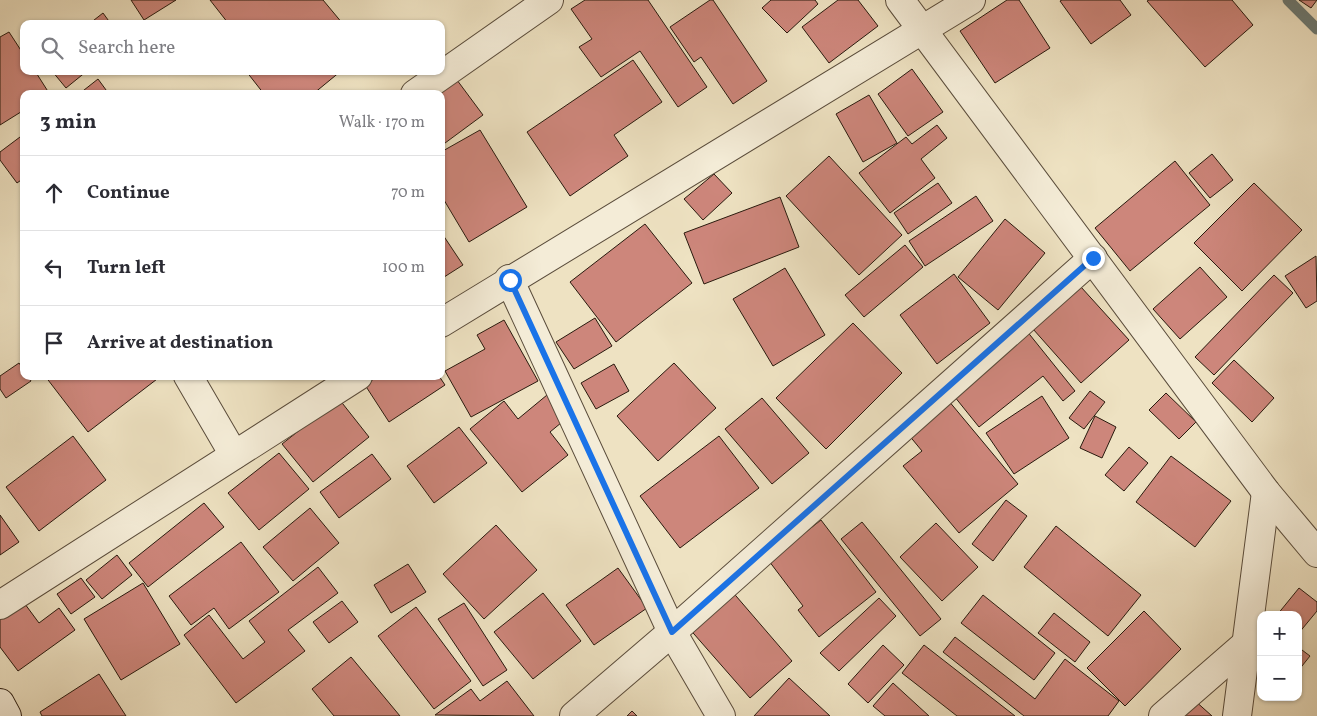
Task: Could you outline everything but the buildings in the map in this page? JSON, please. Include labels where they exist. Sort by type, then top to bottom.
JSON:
[{"type":"street","points":[[445,73],[549,0]]},
{"type":"street","points":[[900,0],[1266,492],[1317,553]]},
{"type":"street","points":[[445,321],[922,28],[971,0]]},
{"type":"street","points":[[421,90],[442,75]]},
{"type":"street","points":[[574,716],[672,632],[1093,258]]},
{"type":"street","points":[[510,280],[672,632],[721,716]]},
{"type":"street","points":[[190,380],[234,455]]},
{"type":"street","points":[[0,605],[352,380]]},
{"type":"street","points":[[1236,716],[1266,492]]},
{"type":"street","points":[[1163,716],[1246,643]]},
{"type":"street","points":[[0,703],[7,716]]},
{"type":"waterway","points":[[1288,0],[1317,29]]},
{"type":"route","points":[[510,280],[672,632],[1093,258]]}]
